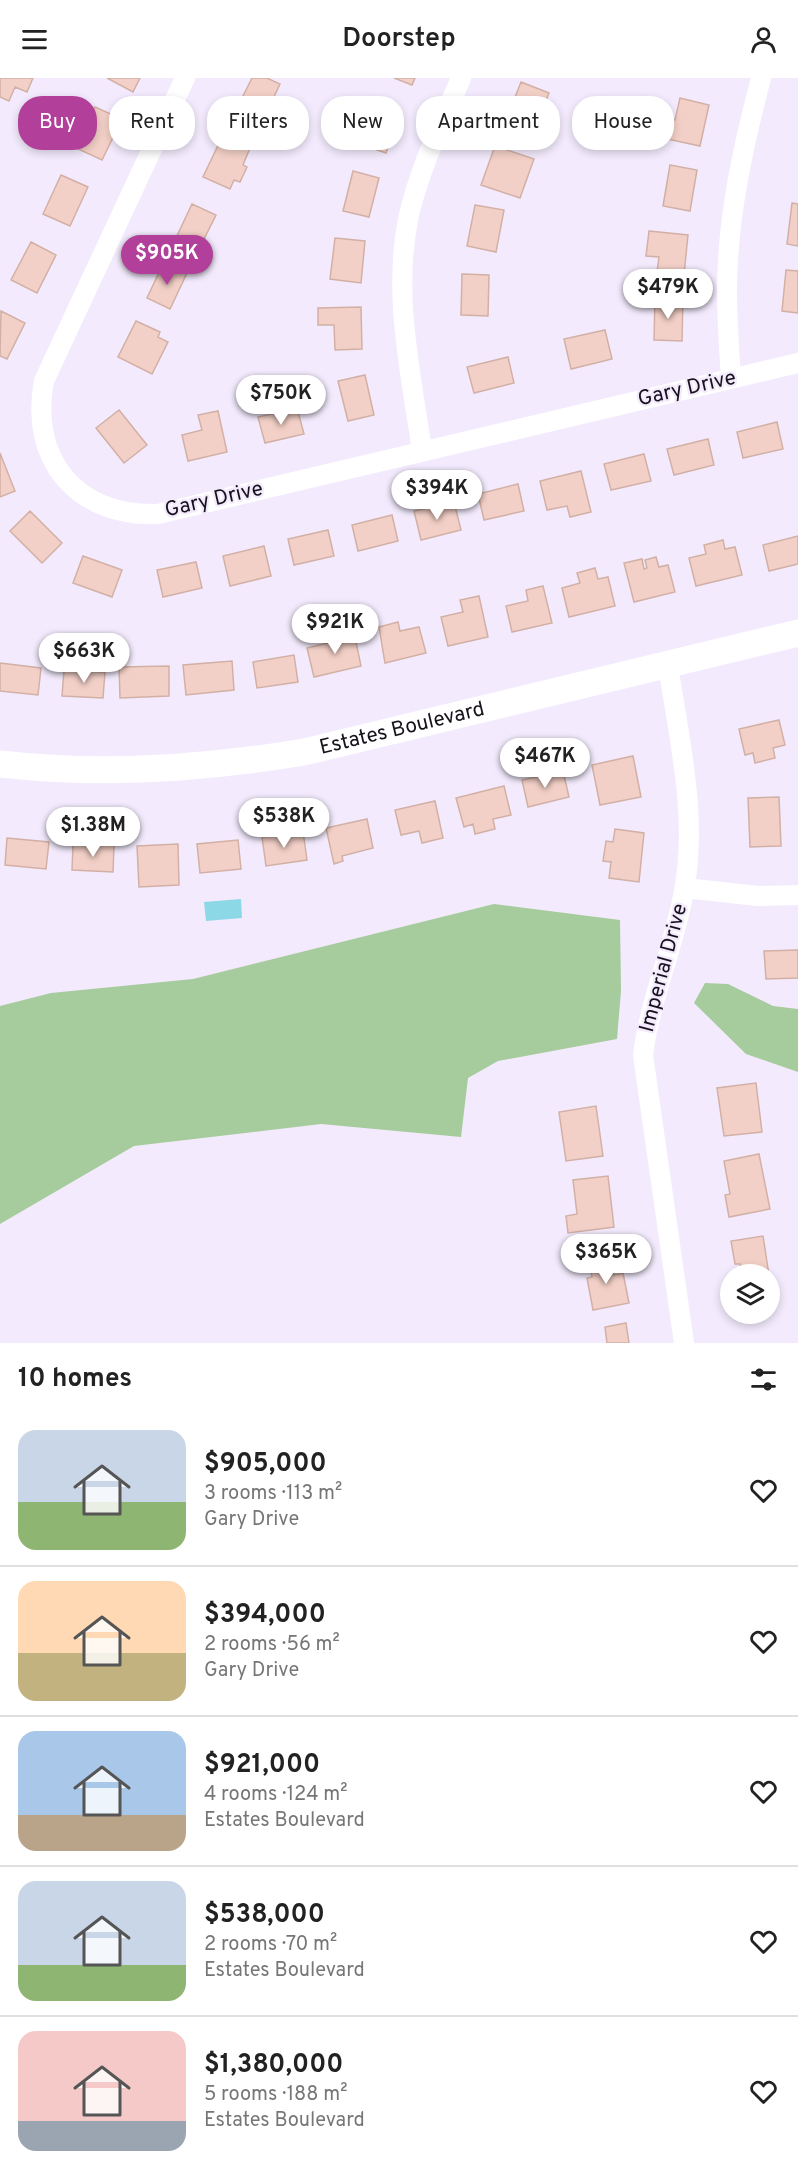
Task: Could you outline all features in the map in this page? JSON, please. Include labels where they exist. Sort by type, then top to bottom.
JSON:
[{"type":"street","name":"Gary Drive","points":[[185,78],[44,381],[40,403],[41,428],[47,449],[58,470],[74,488],[93,502],[113,510],[136,515],[158,514],[798,363]]},
{"type":"street","points":[[422,451],[401,296],[403,255],[409,214],[420,175],[461,78]]},
{"type":"street","points":[[731,378],[728,263],[737,189],[761,78]]},
{"type":"street","name":"Estates Boulevard","points":[[0,764],[76,770],[142,771],[238,763],[304,752],[798,633]]},
{"type":"street","name":"Imperial Drive","points":[[668,664],[687,792],[689,841],[685,888],[676,931],[646,1029],[643,1055],[684,1343]]},
{"type":"street","points":[[685,888],[759,896],[798,896]]},
{"type":"green space","points":[[494,904],[620,920],[621,991],[617,1039],[498,1061],[468,1078],[461,1137],[321,1124],[134,1146],[0,1224],[0,1006],[51,993],[193,979]]},
{"type":"green space","points":[[705,983],[728,984],[773,1006],[798,1009],[798,1072],[746,1054],[694,1003]]},
{"type":"water","points":[[241,899],[242,918],[206,921],[204,902]]},
{"type":"building","points":[[0,78],[33,78],[27,92],[15,87],[9,101],[0,97]]},
{"type":"building","points":[[107,78],[140,78],[133,92]]},
{"type":"building","points":[[252,78],[267,78],[280,84],[274,96],[243,96]]},
{"type":"building","points":[[394,78],[415,78],[412,85]]},
{"type":"building","points":[[521,82],[549,93],[548,96],[515,96]]},
{"type":"building","points":[[680,98],[709,105],[700,146],[674,140],[675,120]]},
{"type":"building","points":[[97,108],[109,113],[109,146],[102,160],[80,150],[97,150]]},
{"type":"building","points":[[216,150],[249,150],[243,165],[247,167],[240,182],[234,180],[230,189],[203,177]]},
{"type":"building","points":[[494,150],[507,150],[534,159],[520,198],[481,185]]},
{"type":"building","points":[[670,165],[697,170],[690,211],[663,206]]},
{"type":"building","points":[[353,171],[379,178],[369,217],[343,211]]},
{"type":"building","points":[[61,175],[88,187],[70,226],[43,214]]},
{"type":"building","points":[[792,203],[798,204],[798,246],[787,244]]},
{"type":"building","points":[[192,204],[216,215],[198,251],[175,240]]},
{"type":"building","points":[[475,205],[504,210],[496,252],[467,246]]},
{"type":"building","points":[[649,231],[688,235],[684,275],[657,272],[659,257],[646,256]]},
{"type":"building","points":[[335,238],[365,241],[361,283],[330,279]]},
{"type":"building","points":[[31,242],[56,255],[37,293],[11,280]]},
{"type":"building","points":[[164,262],[187,273],[170,309],[147,298]]},
{"type":"building","points":[[786,270],[798,271],[798,313],[782,311]]},
{"type":"building","points":[[462,274],[489,275],[488,316],[461,315]]},
{"type":"building","points":[[655,298],[683,299],[682,341],[654,340]]},
{"type":"building","points":[[361,307],[362,349],[335,350],[334,325],[318,325],[318,308]]},
{"type":"building","points":[[1,311],[25,323],[7,359],[0,356]]},
{"type":"building","points":[[136,321],[160,332],[158,337],[168,342],[152,374],[118,357]]},
{"type":"building","points":[[605,330],[612,359],[571,369],[564,339]]},
{"type":"building","points":[[508,357],[514,383],[474,393],[467,367]]},
{"type":"building","points":[[365,375],[374,415],[348,421],[338,381]]},
{"type":"building","points":[[297,408],[304,434],[265,443],[258,417]]},
{"type":"building","points":[[119,410],[147,445],[124,463],[96,428]]},
{"type":"building","points":[[218,411],[227,452],[188,461],[182,435],[202,430],[198,415]]},
{"type":"building","points":[[777,422],[783,449],[743,458],[737,432]]},
{"type":"building","points":[[708,439],[714,465],[674,475],[667,449]]},
{"type":"building","points":[[0,453],[15,491],[0,497]]},
{"type":"building","points":[[644,454],[651,481],[611,490],[604,464]]},
{"type":"building","points":[[581,471],[591,512],[570,517],[567,506],[547,510],[540,481]]},
{"type":"building","points":[[518,484],[524,511],[484,520],[478,494]]},
{"type":"building","points":[[454,502],[461,530],[421,540],[414,511]]},
{"type":"building","points":[[30,511],[62,543],[42,563],[10,531]]},
{"type":"building","points":[[392,515],[398,541],[358,551],[352,525]]},
{"type":"building","points":[[328,530],[334,556],[294,565],[288,539]]},
{"type":"building","points":[[798,536],[798,564],[769,571],[763,545]]},
{"type":"building","points":[[723,540],[725,549],[735,547],[742,575],[696,586],[689,558],[706,554],[704,545]]},
{"type":"building","points":[[264,546],[271,576],[230,586],[223,556]]},
{"type":"building","points":[[83,556],[122,570],[112,597],[73,583]]},
{"type":"building","points":[[656,557],[659,567],[668,565],[675,592],[634,602],[624,563],[642,559],[644,569],[647,568],[645,560]]},
{"type":"building","points":[[196,562],[202,588],[163,597],[157,570]]},
{"type":"building","points":[[595,568],[598,579],[608,577],[615,606],[569,617],[562,588],[580,583],[577,573]]},
{"type":"building","points":[[543,586],[552,623],[512,632],[506,606],[528,601],[526,590]]},
{"type":"building","points":[[479,596],[488,637],[448,646],[441,617],[463,612],[460,600]]},
{"type":"building","points":[[398,622],[400,631],[419,627],[426,653],[385,663],[379,627]]},
{"type":"building","points":[[345,628],[348,639],[355,637],[361,666],[314,677],[307,648],[332,642],[329,632]]},
{"type":"building","points":[[294,655],[298,682],[257,688],[253,662]]},
{"type":"building","points":[[232,661],[234,690],[186,695],[183,665]]},
{"type":"building","points":[[0,663],[41,668],[38,695],[0,691]]},
{"type":"building","points":[[169,666],[169,696],[120,698],[119,667]]},
{"type":"building","points":[[64,670],[105,672],[103,698],[62,696]]},
{"type":"building","points":[[779,720],[785,745],[773,748],[775,758],[755,763],[753,753],[745,755],[739,729]]},
{"type":"building","points":[[633,756],[641,797],[600,805],[592,765]]},
{"type":"building","points":[[563,771],[569,797],[528,807],[522,780]]},
{"type":"building","points":[[504,786],[511,815],[493,819],[495,829],[475,834],[473,824],[464,827],[456,798]]},
{"type":"building","points":[[779,797],[781,846],[750,847],[748,798]]},
{"type":"building","points":[[435,801],[443,838],[422,843],[419,831],[401,835],[395,810]]},
{"type":"building","points":[[367,819],[373,848],[342,856],[343,861],[334,864],[326,828]]},
{"type":"building","points":[[615,829],[644,833],[639,882],[609,878],[611,862],[603,861],[606,841],[613,842]]},
{"type":"building","points":[[303,831],[307,860],[266,866],[262,837]]},
{"type":"building","points":[[7,838],[49,842],[46,869],[5,865]]},
{"type":"building","points":[[238,840],[241,869],[200,873],[197,844]]},
{"type":"building","points":[[73,844],[114,845],[113,872],[72,870]]},
{"type":"building","points":[[178,844],[179,885],[139,887],[137,846]]},
{"type":"building","points":[[798,950],[798,978],[766,979],[764,951]]},
{"type":"building","points":[[756,1083],[762,1132],[724,1136],[717,1088]]},
{"type":"building","points":[[596,1106],[603,1156],[566,1161],[559,1112]]},
{"type":"building","points":[[759,1154],[770,1209],[729,1217],[725,1195],[730,1194],[724,1161]]},
{"type":"building","points":[[608,1176],[614,1227],[568,1233],[566,1216],[577,1214],[573,1180]]},
{"type":"building","points":[[763,1236],[767,1264],[735,1264],[731,1241]]},
{"type":"building","points":[[611,1256],[614,1275],[623,1273],[629,1303],[593,1310],[587,1278],[592,1277],[589,1260]]},
{"type":"building","points":[[626,1323],[629,1343],[607,1343],[605,1327]]}]
